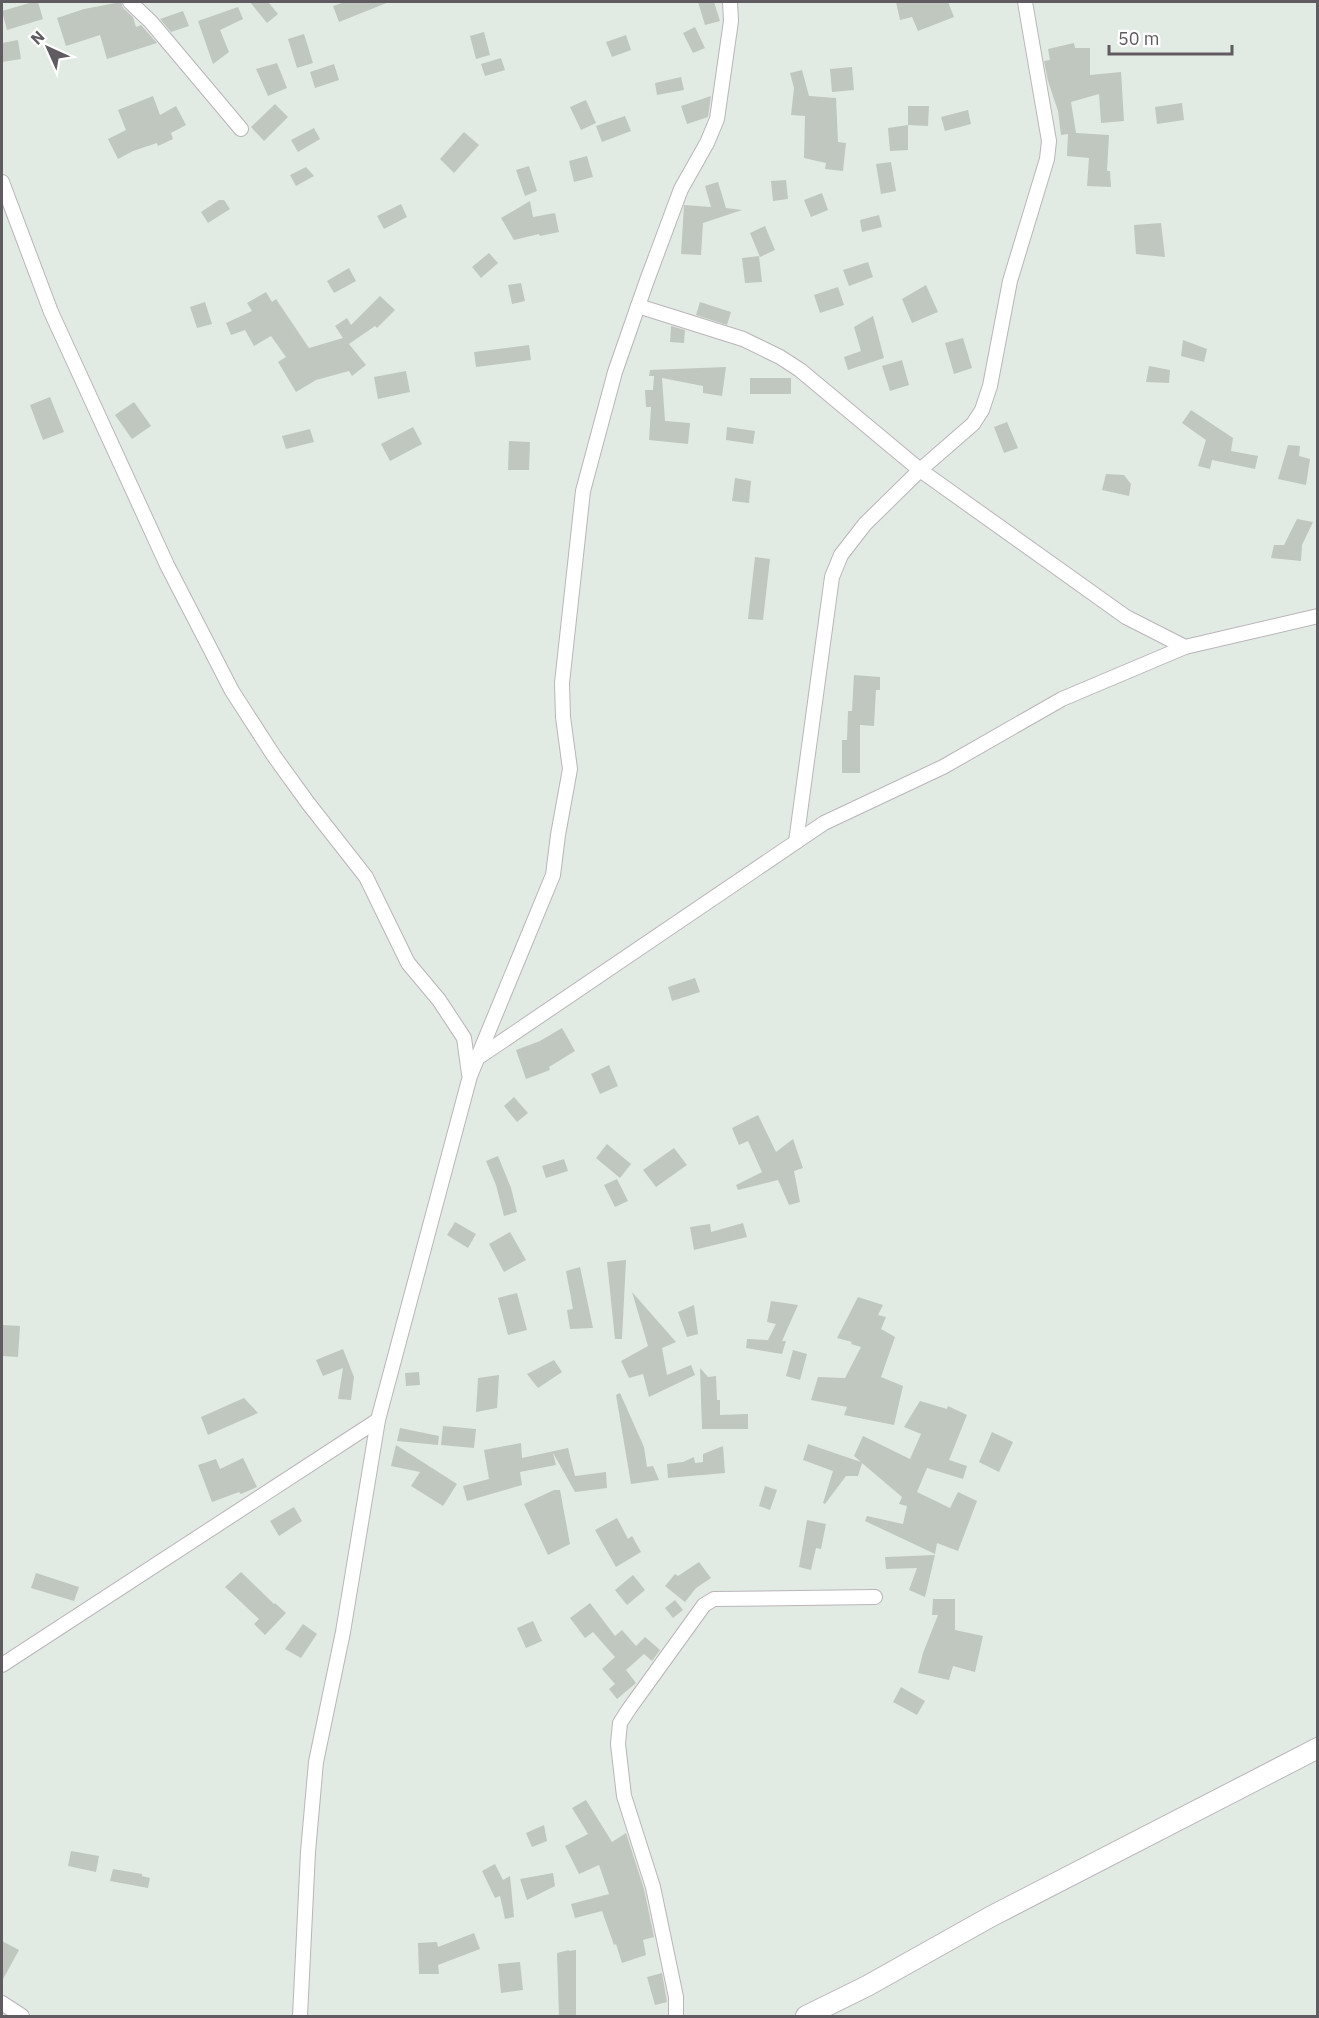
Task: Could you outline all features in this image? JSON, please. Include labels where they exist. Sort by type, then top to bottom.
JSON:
[{"type":"street","points":[[130,2],[151,22],[241,129]]},
{"type":"street","points":[[796,842],[832,577],[841,555],[865,524],[920,470],[973,424],[982,410],[990,386],[1010,280],[1047,159],[1049,141],[1025,2]]},
{"type":"street","points":[[300,2016],[308,1852],[316,1762],[343,1632],[378,1420],[470,1076],[553,874],[570,769],[562,717],[562,683],[583,491],[615,372],[638,306],[681,189],[708,144],[717,119],[731,21],[731,3]]},
{"type":"street","points":[[2,182],[51,312],[167,565],[222,672],[274,756],[366,877],[408,963],[439,1000],[464,1038],[470,1076]]},
{"type":"street","points":[[638,306],[743,339],[780,357],[800,370],[920,470],[1126,617],[1185,646]]},
{"type":"street","points":[[476,1059],[824,823],[943,767],[1062,699],[1185,646],[1317,616]]},
{"type":"street","points":[[2,1665],[378,1420]]},
{"type":"street","points":[[676,2016],[676,1997],[653,1887],[624,1796],[618,1744],[620,1723],[704,1605],[714,1599],[875,1597]]},
{"type":"street","points":[[806,2016],[867,1986],[990,1917],[1317,1748]]},
{"type":"street","points":[[2,2003],[22,2016]]},
{"type":"building","points":[[38,2],[43,19],[7,30],[2,11]]},
{"type":"building","points":[[121,2],[123,8],[133,17],[136,27],[141,25],[157,43],[107,59],[100,35],[66,46],[57,18],[84,9]]},
{"type":"building","points":[[250,2],[268,2],[278,14],[267,23]]},
{"type":"building","points":[[345,2],[389,2],[339,22],[333,6]]},
{"type":"building","points":[[698,2],[714,2],[720,21],[705,25]]},
{"type":"building","points":[[896,2],[948,2],[954,17],[918,31],[912,17],[900,20]]},
{"type":"building","points":[[238,7],[243,19],[220,30],[229,52],[213,64],[198,21]]},
{"type":"building","points":[[183,11],[189,26],[171,32],[160,19]]},
{"type":"building","points":[[695,27],[705,48],[693,53],[683,33]]},
{"type":"building","points":[[484,32],[490,55],[476,59],[470,36]]},
{"type":"building","points":[[304,34],[313,63],[297,68],[288,39]]},
{"type":"building","points":[[626,35],[631,50],[612,57],[606,42]]},
{"type":"building","points":[[18,40],[21,59],[2,62],[2,43]]},
{"type":"building","points":[[1074,43],[1075,48],[1090,48],[1090,75],[1121,72],[1124,121],[1101,123],[1099,94],[1071,102],[1076,133],[1109,135],[1107,171],[1110,171],[1111,187],[1087,186],[1089,158],[1067,156],[1068,134],[1061,135],[1058,111],[1044,61],[1050,60],[1048,49]]},
{"type":"building","points":[[501,58],[505,70],[485,76],[481,64]]},
{"type":"building","points":[[277,63],[287,88],[268,96],[256,69]]},
{"type":"building","points":[[334,64],[339,80],[315,88],[310,72]]},
{"type":"building","points":[[852,67],[854,90],[832,92],[830,69]]},
{"type":"building","points":[[802,70],[809,96],[836,98],[838,142],[846,143],[843,171],[825,169],[826,163],[804,158],[805,116],[791,115],[794,88],[790,73]]},
{"type":"building","points":[[681,77],[684,90],[657,95],[655,83]]},
{"type":"building","points":[[153,96],[160,115],[176,106],[186,125],[171,133],[173,139],[158,146],[157,143],[133,151],[118,159],[108,139],[126,130],[118,110]]},
{"type":"building","points":[[711,96],[708,117],[687,124],[681,106]]},
{"type":"building","points":[[586,100],[596,123],[581,130],[570,107]]},
{"type":"building","points":[[1182,103],[1184,120],[1157,124],[1155,107]]},
{"type":"building","points":[[275,104],[288,117],[264,141],[251,127]]},
{"type":"building","points":[[908,106],[929,106],[928,126],[908,125]]},
{"type":"building","points":[[968,110],[971,124],[945,131],[941,117]]},
{"type":"building","points":[[625,116],[631,131],[602,142],[596,126]]},
{"type":"building","points":[[908,125],[908,150],[890,151],[888,128]]},
{"type":"building","points":[[314,128],[320,139],[298,152],[291,140]]},
{"type":"building","points":[[464,132],[479,145],[454,173],[440,159]]},
{"type":"building","points":[[587,156],[593,177],[574,182],[569,161]]},
{"type":"building","points":[[891,162],[896,191],[881,194],[876,164]]},
{"type":"building","points":[[529,166],[537,191],[525,196],[516,170]]},
{"type":"building","points":[[306,167],[314,176],[296,186],[290,175]]},
{"type":"building","points":[[786,180],[788,199],[773,201],[771,181]]},
{"type":"building","points":[[718,182],[726,208],[742,210],[703,223],[701,255],[681,254],[684,205],[711,207],[705,186]]},
{"type":"building","points":[[822,193],[828,210],[811,217],[804,200]]},
{"type":"building","points":[[219,200],[224,200],[230,209],[208,223],[201,212]]},
{"type":"building","points":[[530,201],[533,217],[555,213],[559,232],[514,240],[501,218]]},
{"type":"building","points":[[401,204],[407,217],[384,229],[377,216]]},
{"type":"building","points":[[879,215],[882,227],[862,232],[860,220]]},
{"type":"building","points":[[1161,223],[1165,257],[1136,254],[1134,225]]},
{"type":"building","points":[[765,226],[775,250],[760,257],[750,233]]},
{"type":"building","points":[[489,253],[498,263],[481,278],[472,267]]},
{"type":"building","points":[[759,256],[762,282],[745,283],[742,258]]},
{"type":"building","points":[[868,262],[873,277],[849,286],[843,270]]},
{"type":"building","points":[[349,268],[356,281],[334,293],[327,281]]},
{"type":"building","points":[[521,283],[525,301],[512,304],[508,285]]},
{"type":"building","points":[[926,285],[938,312],[912,323],[902,299]]},
{"type":"building","points":[[838,287],[844,305],[820,313],[814,295]]},
{"type":"building","points":[[266,292],[272,302],[276,299],[309,348],[343,338],[335,326],[347,318],[351,325],[380,296],[395,310],[377,328],[375,326],[349,344],[366,365],[352,376],[349,371],[316,380],[296,392],[278,362],[286,357],[271,336],[254,346],[245,330],[231,335],[226,323],[252,311],[247,303]]},
{"type":"building","points":[[205,302],[212,324],[197,328],[190,307]]},
{"type":"building","points":[[700,302],[731,312],[727,325],[696,315]]},
{"type":"building","points":[[873,316],[884,358],[848,370],[844,357],[861,351],[854,327]]},
{"type":"building","points":[[671,326],[685,330],[684,343],[670,342]]},
{"type":"building","points":[[963,338],[972,368],[954,374],[945,343]]},
{"type":"building","points":[[1183,340],[1207,349],[1204,362],[1181,356]]},
{"type":"building","points":[[529,345],[531,360],[476,367],[474,352]]},
{"type":"building","points":[[902,360],[909,385],[890,391],[882,366]]},
{"type":"building","points":[[1149,366],[1170,370],[1169,383],[1146,382]]},
{"type":"building","points":[[726,367],[722,396],[703,393],[703,386],[662,378],[665,421],[690,423],[688,444],[649,440],[651,407],[646,407],[645,390],[653,390],[654,376],[649,376],[650,370]]},
{"type":"building","points":[[406,371],[410,392],[378,399],[374,377]]},
{"type":"building","points":[[750,378],[791,378],[791,394],[750,394]]},
{"type":"building","points":[[50,397],[64,432],[43,440],[30,405]]},
{"type":"building","points":[[134,402],[151,426],[132,439],[115,415]]},
{"type":"building","points":[[1191,410],[1233,438],[1231,451],[1258,456],[1255,469],[1212,460],[1210,469],[1198,466],[1206,440],[1182,423]]},
{"type":"building","points":[[1007,422],[1018,448],[1004,453],[994,427]]},
{"type":"building","points":[[413,427],[422,444],[390,461],[381,444]]},
{"type":"building","points":[[727,427],[755,431],[753,444],[726,440]]},
{"type":"building","points":[[310,429],[314,442],[286,449],[282,436]]},
{"type":"building","points":[[509,441],[530,442],[529,470],[508,470]]},
{"type":"building","points":[[1288,445],[1300,446],[1299,456],[1310,459],[1306,485],[1278,479]]},
{"type":"building","points":[[1106,474],[1124,475],[1131,484],[1129,496],[1102,490]]},
{"type":"building","points":[[735,478],[751,481],[749,503],[732,501]]},
{"type":"building","points":[[1297,519],[1313,522],[1302,545],[1301,561],[1271,558],[1274,545],[1284,545]]},
{"type":"building","points":[[755,557],[770,559],[763,620],[748,619]]},
{"type":"building","points":[[854,675],[880,677],[880,690],[876,690],[874,726],[860,725],[860,773],[842,773],[842,740],[847,740],[848,711],[852,711]]},
{"type":"building","points":[[695,978],[700,992],[672,1001],[668,987]]},
{"type":"building","points":[[562,1028],[575,1051],[549,1067],[550,1070],[526,1079],[516,1050],[540,1041]]},
{"type":"building","points":[[609,1065],[618,1086],[600,1094],[591,1074]]},
{"type":"building","points":[[514,1097],[528,1113],[517,1122],[504,1106]]},
{"type":"building","points":[[758,1115],[776,1152],[793,1139],[803,1168],[794,1171],[800,1202],[789,1205],[778,1180],[738,1190],[736,1185],[762,1172],[748,1141],[739,1145],[732,1128]]},
{"type":"building","points":[[607,1144],[631,1164],[620,1178],[596,1158]]},
{"type":"building","points":[[674,1148],[687,1165],[656,1187],[643,1170]]},
{"type":"building","points":[[498,1156],[511,1188],[517,1212],[504,1216],[496,1185],[486,1161]]},
{"type":"building","points":[[564,1159],[568,1171],[546,1178],[542,1166]]},
{"type":"building","points":[[617,1179],[628,1201],[615,1207],[604,1185]]},
{"type":"building","points":[[455,1222],[476,1234],[468,1248],[447,1235]]},
{"type":"building","points":[[743,1223],[747,1237],[694,1250],[690,1227],[710,1224],[711,1232]]},
{"type":"building","points":[[510,1232],[526,1260],[504,1272],[489,1244]]},
{"type":"building","points":[[626,1260],[622,1339],[615,1339],[607,1262]]},
{"type":"building","points":[[580,1267],[593,1328],[570,1329],[567,1310],[573,1309],[566,1271]]},
{"type":"building","points":[[632,1292],[676,1342],[662,1348],[667,1375],[691,1365],[695,1375],[649,1397],[643,1374],[629,1378],[621,1361],[648,1346]]},
{"type":"building","points":[[517,1293],[527,1330],[508,1335],[498,1298]]},
{"type":"building","points":[[858,1297],[883,1305],[878,1315],[886,1317],[881,1329],[895,1337],[881,1377],[903,1386],[894,1425],[844,1415],[847,1407],[811,1400],[818,1377],[845,1378],[861,1347],[837,1338]]},
{"type":"building","points":[[771,1301],[798,1305],[782,1341],[786,1341],[782,1354],[746,1348],[747,1339],[768,1340],[776,1324],[767,1322]]},
{"type":"building","points":[[694,1305],[698,1334],[687,1337],[678,1312]]},
{"type":"building","points":[[2,1325],[20,1326],[18,1357],[2,1356]]},
{"type":"building","points":[[343,1349],[354,1377],[351,1400],[338,1399],[343,1368],[323,1376],[316,1360]]},
{"type":"building","points":[[793,1350],[807,1354],[800,1380],[786,1376]]},
{"type":"building","points":[[554,1360],[562,1372],[538,1388],[527,1374]]},
{"type":"building","points":[[700,1368],[708,1377],[716,1376],[720,1415],[748,1414],[748,1429],[702,1429]]},
{"type":"building","points":[[419,1372],[420,1385],[406,1386],[405,1373]]},
{"type":"building","points":[[499,1375],[497,1408],[476,1412],[478,1378]]},
{"type":"building","points":[[620,1393],[644,1447],[647,1467],[653,1466],[659,1480],[631,1484],[616,1395]]},
{"type":"building","points":[[244,1398],[258,1413],[208,1435],[201,1417]]},
{"type":"building","points":[[920,1401],[947,1409],[948,1406],[967,1415],[949,1460],[967,1466],[963,1479],[927,1468],[917,1492],[950,1508],[958,1492],[977,1501],[958,1551],[937,1543],[935,1554],[865,1521],[867,1516],[903,1524],[907,1506],[899,1504],[902,1497],[862,1463],[858,1476],[846,1476],[825,1504],[823,1503],[833,1471],[803,1460],[808,1444],[861,1462],[854,1456],[863,1436],[910,1459],[921,1434],[904,1427]]},
{"type":"building","points":[[443,1426],[476,1429],[474,1448],[441,1445]]},
{"type":"building","points":[[400,1428],[439,1436],[438,1445],[397,1441]]},
{"type":"building","points":[[992,1432],[1013,1442],[999,1472],[979,1462]]},
{"type":"building","points":[[521,1443],[522,1458],[568,1448],[575,1476],[606,1472],[607,1488],[575,1492],[553,1453],[556,1465],[520,1472],[522,1485],[467,1501],[463,1486],[489,1479],[484,1450]]},
{"type":"building","points":[[396,1445],[457,1484],[443,1506],[411,1486],[420,1472],[391,1466]]},
{"type":"building","points":[[723,1446],[725,1473],[668,1478],[667,1464],[683,1462],[694,1457],[695,1463],[703,1462],[703,1454]]},
{"type":"building","points":[[243,1458],[257,1487],[212,1502],[198,1465],[216,1459],[220,1469]]},
{"type":"building","points":[[765,1486],[777,1490],[770,1510],[759,1506]]},
{"type":"building","points":[[554,1490],[560,1490],[570,1544],[548,1555],[524,1504]]},
{"type":"building","points":[[294,1507],[302,1521],[279,1536],[270,1521]]},
{"type":"building","points":[[617,1518],[628,1539],[632,1536],[641,1552],[616,1567],[595,1530]]},
{"type":"building","points":[[807,1520],[826,1524],[821,1549],[816,1548],[811,1570],[799,1567]]},
{"type":"building","points":[[935,1555],[925,1597],[909,1590],[917,1568],[886,1569],[885,1557]]},
{"type":"building","points":[[699,1562],[711,1578],[696,1588],[685,1602],[665,1586],[675,1574],[678,1576]]},
{"type":"building","points":[[241,1572],[286,1613],[265,1635],[254,1624],[259,1619],[225,1587]]},
{"type":"building","points":[[36,1573],[79,1587],[74,1601],[31,1588]]},
{"type":"building","points":[[633,1575],[645,1590],[627,1605],[615,1590]]},
{"type":"building","points":[[933,1599],[955,1599],[955,1630],[983,1636],[975,1672],[953,1666],[949,1680],[918,1673],[938,1615],[932,1615]]},
{"type":"building","points":[[675,1600],[683,1610],[673,1618],[665,1608]]},
{"type":"building","points":[[590,1603],[615,1636],[622,1630],[636,1646],[645,1637],[660,1650],[652,1661],[643,1653],[626,1670],[636,1683],[617,1699],[609,1689],[615,1684],[602,1669],[615,1657],[593,1632],[585,1638],[570,1618]]},
{"type":"building","points":[[533,1621],[542,1641],[526,1648],[517,1628]]},
{"type":"building","points":[[303,1624],[317,1634],[301,1658],[285,1649]]},
{"type":"building","points":[[901,1687],[925,1701],[917,1715],[893,1702]]},
{"type":"building","points":[[586,1800],[612,1842],[626,1833],[644,1889],[654,1937],[643,1940],[646,1955],[622,1963],[602,1911],[575,1918],[571,1904],[609,1894],[599,1865],[579,1874],[565,1846],[588,1834],[572,1808]]},
{"type":"building","points":[[544,1825],[547,1841],[532,1847],[526,1833]]},
{"type":"building","points":[[71,1851],[99,1856],[96,1872],[68,1866]]},
{"type":"building","points":[[495,1864],[503,1880],[510,1876],[514,1917],[505,1919],[500,1896],[495,1898],[482,1871]]},
{"type":"building","points":[[113,1869],[142,1874],[150,1878],[148,1888],[110,1881]]},
{"type":"building","points":[[553,1873],[555,1886],[527,1900],[520,1879]]},
{"type":"building","points":[[474,1933],[480,1949],[438,1965],[439,1974],[419,1974],[418,1943],[437,1942],[438,1947]]},
{"type":"building","points":[[2,1941],[19,1950],[2,1981]]},
{"type":"building","points":[[576,1950],[576,2016],[559,2016],[557,1953]]},
{"type":"building","points":[[520,1962],[523,1990],[501,1993],[498,1964]]},
{"type":"building","points":[[662,1973],[667,2002],[655,2005],[647,1977]]}]
